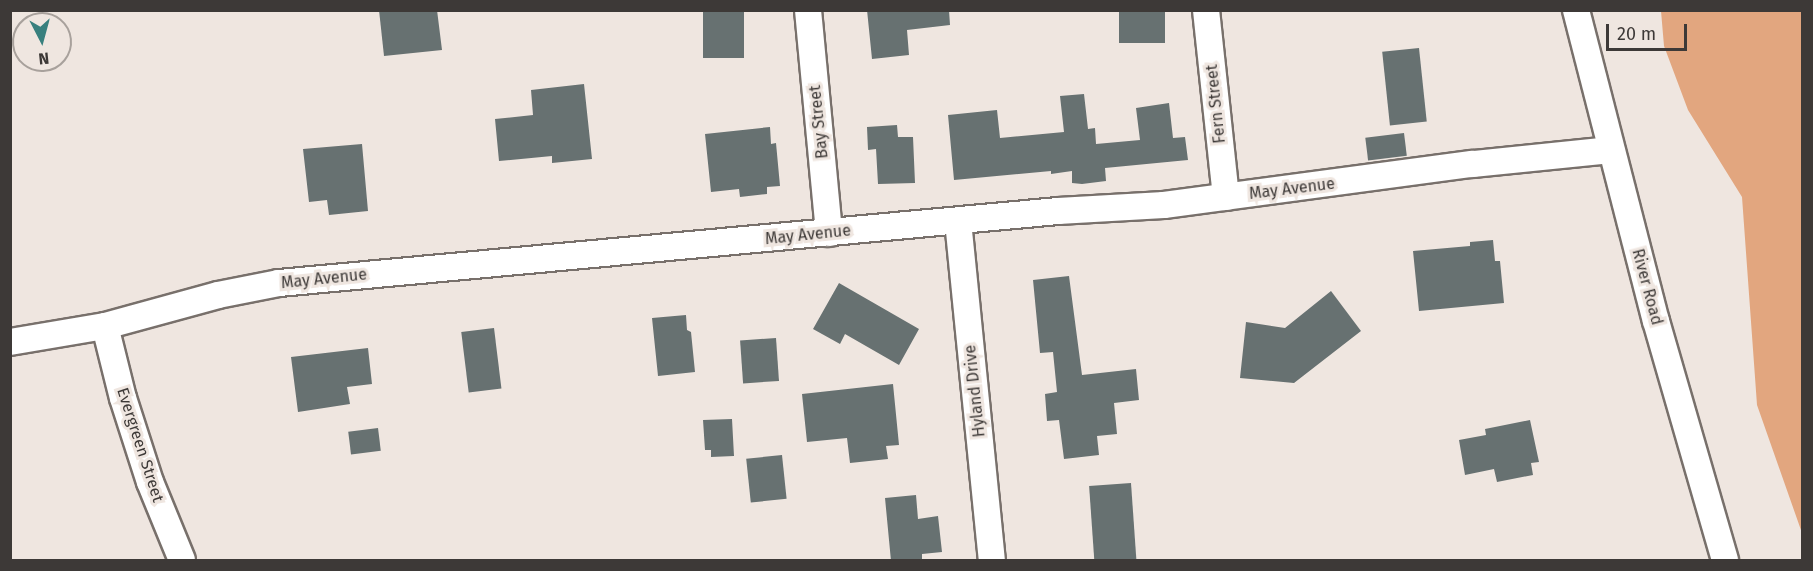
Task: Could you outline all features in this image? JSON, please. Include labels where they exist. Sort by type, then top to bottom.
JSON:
[{"type":"street","name":"Bay Street","points":[[808,10],[829,233]]},
{"type":"street","name":"Fern Street","points":[[1206,10],[1226,197]]},
{"type":"street","name":"River Road","points":[[1576,10],[1610,150],[1725,561]]},
{"type":"street","name":"May Avenue","points":[[10,342],[105,326],[218,295],[279,283],[1226,197],[1473,164],[1610,150]]},
{"type":"street","name":"Hyland Drive","points":[[958,221],[992,561]]},
{"type":"street","name":"Evergreen Street","points":[[105,326],[123,398],[150,482],[182,561]]},
{"type":"shaded area","points":[[1661,11],[1802,11],[1802,533],[1757,405],[1742,197],[1688,110],[1664,46]]},
{"type":"building","points":[[379,10],[437,10],[442,50],[384,56]]},
{"type":"building","points":[[703,10],[744,10],[744,58],[703,58]]},
{"type":"building","points":[[867,10],[949,10],[950,25],[907,30],[909,55],[872,59]]},
{"type":"building","points":[[1119,10],[1165,10],[1165,43],[1119,43]]},
{"type":"building","points":[[1419,48],[1427,122],[1390,125],[1382,52]]},
{"type":"building","points":[[584,84],[592,159],[552,163],[552,156],[499,161],[495,119],[533,115],[531,90]]},
{"type":"building","points":[[1084,94],[1088,129],[1095,128],[1096,144],[1140,140],[1136,108],[1169,103],[1173,138],[1185,137],[1188,160],[1105,168],[1106,181],[1082,184],[1072,183],[1072,171],[954,180],[948,115],[997,110],[1000,138],[1064,132],[1060,96]]},
{"type":"building","points":[[897,125],[898,137],[913,137],[915,183],[878,184],[876,149],[868,150],[867,127]]},
{"type":"building","points":[[770,127],[771,144],[776,143],[780,186],[767,187],[767,194],[740,197],[739,189],[711,192],[705,134]]},
{"type":"building","points":[[1404,133],[1407,156],[1368,161],[1365,138]]},
{"type":"building","points":[[362,144],[368,211],[329,215],[327,200],[309,202],[303,149]]},
{"type":"building","points":[[1493,240],[1495,261],[1500,261],[1504,303],[1419,311],[1413,251],[1470,246],[1470,242]]},
{"type":"building","points":[[1069,276],[1082,375],[1136,369],[1139,400],[1114,403],[1117,434],[1097,436],[1099,455],[1064,459],[1059,420],[1047,421],[1045,394],[1057,392],[1053,352],[1040,353],[1033,280]]},
{"type":"building","points":[[839,283],[919,329],[899,365],[845,334],[840,344],[813,329]]},
{"type":"building","points":[[1331,291],[1361,331],[1294,383],[1240,378],[1246,322],[1285,328]]},
{"type":"building","points":[[686,315],[687,330],[691,332],[695,372],[658,376],[652,318]]},
{"type":"building","points":[[494,328],[501,389],[469,393],[461,332]]},
{"type":"building","points":[[776,338],[779,381],[743,383],[740,341]]},
{"type":"building","points":[[368,348],[372,384],[347,387],[350,404],[298,412],[291,357]]},
{"type":"building","points":[[893,384],[899,445],[886,446],[888,459],[850,463],[847,438],[807,442],[802,394]]},
{"type":"building","points":[[732,419],[734,456],[711,457],[711,450],[705,450],[703,420]]},
{"type":"building","points":[[1530,420],[1539,462],[1531,463],[1533,475],[1497,482],[1494,469],[1465,475],[1459,440],[1486,435],[1485,429]]},
{"type":"building","points":[[378,428],[381,451],[351,454],[348,432]]},
{"type":"building","points":[[782,455],[787,499],[751,503],[746,459]]},
{"type":"building","points":[[1131,483],[1136,560],[1094,560],[1089,486]]},
{"type":"building","points":[[916,495],[918,519],[938,516],[942,552],[922,554],[922,561],[891,561],[885,498]]}]
